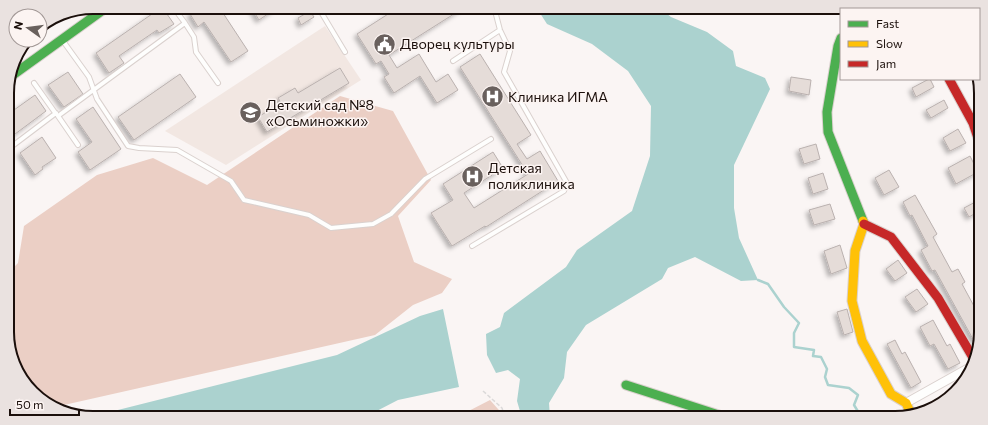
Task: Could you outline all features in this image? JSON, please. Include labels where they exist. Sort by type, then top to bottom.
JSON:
[{"type":"street","points":[[17,71],[97,14]]},
{"type":"street","points":[[840,41],[827,112],[828,132],[864,224],[855,251],[852,301],[862,341],[891,394],[906,403],[909,409]]},
{"type":"street","points":[[950,80],[974,128]]},
{"type":"street","points":[[864,224],[891,237],[938,298],[971,353]]},
{"type":"street","points":[[906,403],[963,371]]},
{"type":"street","points":[[626,384],[707,411]]},
{"type":"lane","points":[[178,14],[194,36],[196,52],[218,83]]},
{"type":"lane","points":[[322,14],[345,52]]},
{"type":"lane","points":[[472,246],[564,191],[567,183],[504,72],[510,51],[500,30],[496,14]]},
{"type":"lane","points":[[14,145],[94,90],[185,23]]},
{"type":"lane","points":[[453,61],[500,30]]},
{"type":"lane","points":[[61,39],[89,77],[97,99],[128,146],[177,150],[231,181],[244,200],[310,215],[331,228],[373,224],[391,214],[425,179],[491,139]]},
{"type":"lane","points":[[34,83],[78,145]]},
{"type":"path","points":[[483,391],[502,408],[503,411]]},
{"type":"shaded area","name":"Детский сад №8 «Осьминожки»","points":[[325,26],[361,80],[226,165],[165,131]]},
{"type":"shaded area","points":[[340,96],[393,111],[431,180],[398,216],[414,262],[452,279],[442,293],[413,305],[375,335],[63,405],[45,395],[30,380],[20,362],[15,342],[14,267],[18,263],[24,226],[97,175],[153,158],[207,185]]},
{"type":"shaded area","points":[[490,400],[500,411],[469,411]]},
{"type":"water","points":[[541,14],[667,14],[707,32],[733,51],[736,66],[765,78],[770,89],[734,165],[734,208],[739,238],[758,280],[741,281],[695,257],[668,268],[662,279],[586,325],[567,352],[564,378],[549,403],[550,411],[520,411],[517,401],[520,379],[508,370],[496,373],[487,355],[486,334],[500,327],[504,313],[566,267],[577,250],[632,211],[650,156],[651,106],[628,71],[592,44],[547,24]]},
{"type":"water","points":[[443,309],[459,387],[398,400],[377,411],[114,411],[337,355],[420,316]]},
{"type":"building","points":[[152,14],[167,14],[174,24],[159,33],[157,30],[119,56],[124,63],[109,73],[96,53]]},
{"type":"building","points":[[190,14],[224,14],[248,51],[231,62],[204,22],[198,27]]},
{"type":"building","points":[[255,14],[268,14],[259,20]]},
{"type":"building","points":[[305,14],[312,14],[314,17],[301,25],[298,18]]},
{"type":"building","name":"Дворец культуры","points":[[388,14],[454,14],[389,55],[397,68],[419,54],[436,82],[448,74],[458,90],[437,103],[420,76],[394,93],[384,77],[389,74],[381,61],[376,64],[357,34]]},
{"type":"building","points":[[480,54],[531,135],[517,144],[527,159],[540,151],[558,181],[486,227],[485,226],[452,246],[431,213],[453,200],[443,184],[493,152],[503,168],[464,193],[474,208],[528,174],[460,67]]},
{"type":"building","points":[[340,68],[349,83],[267,132],[258,117],[281,103],[278,98],[295,88],[298,93]]},
{"type":"building","points":[[68,72],[83,94],[64,107],[48,85]]},
{"type":"building","points":[[180,74],[196,97],[134,140],[118,117]]},
{"type":"building","points":[[791,77],[811,80],[809,95],[789,91]]},
{"type":"building","points":[[927,80],[930,80],[934,87],[916,97],[912,88]]},
{"type":"building","points":[[35,95],[46,111],[14,135],[14,110]]},
{"type":"building","points":[[944,100],[948,108],[931,118],[926,110]]},
{"type":"building","points":[[93,107],[121,149],[90,170],[78,152],[92,142],[76,119]]},
{"type":"building","points":[[958,129],[966,143],[950,151],[943,138]]},
{"type":"building","points":[[42,137],[56,158],[42,167],[43,169],[35,175],[20,153]]},
{"type":"building","points":[[816,144],[820,159],[804,164],[799,149]]},
{"type":"building","points":[[970,156],[974,164],[974,174],[956,184],[948,168]]},
{"type":"building","points":[[889,170],[899,187],[884,195],[875,178]]},
{"type":"building","points":[[823,173],[828,189],[813,194],[808,178]]},
{"type":"building","points":[[915,195],[937,234],[933,237],[952,272],[958,269],[965,282],[962,284],[974,306],[973,340],[935,270],[932,271],[921,250],[928,246],[912,215],[910,216],[903,202]]},
{"type":"building","points":[[974,203],[974,214],[969,217],[964,208]]},
{"type":"building","points":[[830,204],[835,219],[814,225],[809,210]]},
{"type":"building","points":[[840,245],[847,268],[831,274],[824,251]]},
{"type":"building","points":[[898,260],[907,273],[895,281],[886,269]]},
{"type":"building","points":[[917,289],[928,304],[916,312],[905,297]]},
{"type":"building","points":[[847,309],[853,332],[844,335],[837,312]]},
{"type":"building","points":[[933,320],[947,346],[950,344],[960,363],[948,369],[934,344],[930,346],[920,327]]},
{"type":"building","points":[[895,340],[902,354],[905,352],[921,382],[911,388],[887,344]]},
{"type":"waterway","points":[[758,280],[768,284],[784,307],[799,323],[794,333],[794,347],[814,350],[813,356],[821,357],[827,369],[825,377],[828,385],[849,388],[858,395],[854,405],[858,411]]},
{"type":"traffic: fast","points":[[17,72],[97,14]]},
{"type":"traffic: fast","points":[[840,41],[827,112],[828,132],[863,221]]},
{"type":"traffic: fast","points":[[626,385],[706,411]]},
{"type":"traffic: slow","points":[[863,221],[864,224],[855,251],[852,301],[862,341],[891,394],[906,403],[909,409]]},
{"type":"traffic: jam","points":[[950,80],[974,126]]},
{"type":"traffic: jam","points":[[864,224],[891,237],[938,298],[971,353]]},
{"type":"place","name":"Дворец культуры","points":[[385,44]]},
{"type":"place","name":"Клиника ИГМА","points":[[493,97]]},
{"type":"place","name":"Детский сад №8 «Осьминожки»","points":[[251,113]]},
{"type":"place","name":"Детская поликлиника","points":[[473,176]]}]
